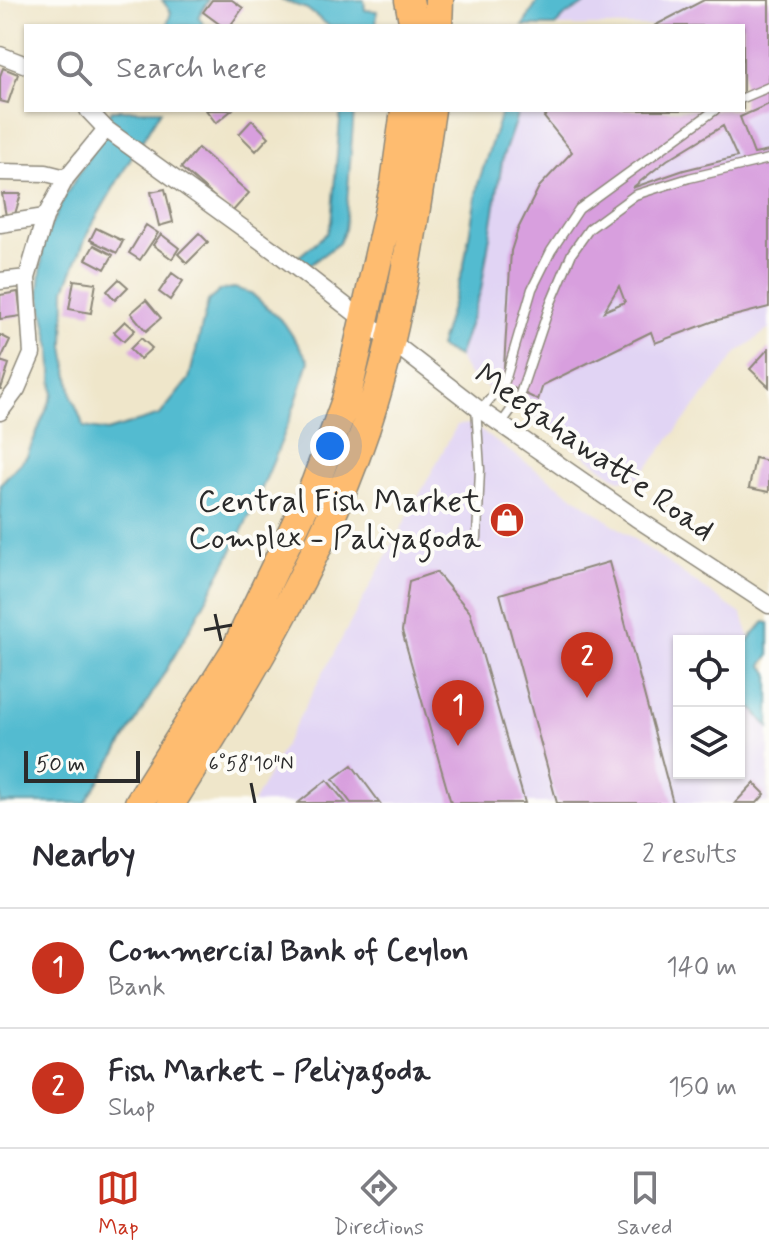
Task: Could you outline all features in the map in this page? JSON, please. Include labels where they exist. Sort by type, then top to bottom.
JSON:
[{"type":"highway","points":[[139,803],[235,651],[315,484],[346,400],[395,183],[405,112]]},
{"type":"highway","points":[[171,803],[260,656],[323,537],[373,406],[392,340],[431,112]]},
{"type":"street","points":[[0,55],[24,64]]},
{"type":"street","points":[[90,112],[135,151],[364,318]]},
{"type":"street","points":[[0,412],[17,389],[32,354],[27,278],[45,217],[66,178],[106,129]]},
{"type":"street","points":[[0,172],[46,173],[66,178]]},
{"type":"street","points":[[0,224],[45,217]]},
{"type":"street","points":[[0,281],[27,278]]},
{"type":"street","name":"Meegahawatte Road","points":[[364,318],[501,424],[769,605]]},
{"type":"lane","points":[[745,97],[769,87]]},
{"type":"lane","points":[[477,538],[479,408],[505,381],[532,289],[551,251],[579,209],[712,112]]},
{"type":"lane","points":[[501,424],[518,400],[572,253],[589,229],[635,195],[689,178],[769,159]]},
{"type":"shaded area","points":[[593,0],[769,0],[769,329],[738,352],[639,478],[619,480],[468,374],[458,357],[481,290],[503,156],[518,112],[745,112],[745,24],[557,24],[566,15]]},
{"type":"shaded area","name":"Central Fish Market Complex - Paliyagoda","points":[[471,424],[742,615],[749,636],[745,644],[745,635],[673,635],[673,779],[745,779],[745,700],[769,728],[768,803],[253,803],[457,425]]},
{"type":"water","points":[[162,0],[209,0],[198,17],[203,24],[168,24],[171,12]]},
{"type":"water","points":[[281,0],[364,0],[365,10],[377,11],[376,24],[326,24],[307,9]]},
{"type":"water","points":[[538,0],[593,0],[566,15],[557,24],[524,24]]},
{"type":"water","points":[[111,112],[160,112],[141,143],[109,124],[106,119]]},
{"type":"water","points":[[341,112],[354,112],[345,229],[339,243],[308,266],[297,258],[327,233],[331,222]]},
{"type":"water","points":[[501,112],[518,112],[503,156],[481,290],[458,357],[439,347],[464,265],[478,184]]},
{"type":"water","points":[[106,129],[135,151],[89,230],[65,289],[64,346],[72,396],[84,427],[107,431],[160,415],[189,379],[208,301],[221,290],[234,288],[251,293],[284,323],[309,361],[281,443],[246,523],[153,693],[85,803],[0,803],[0,484],[27,456],[53,394],[51,348],[39,291],[44,240],[65,196]]},
{"type":"water","points":[[765,622],[769,623],[769,656],[762,665],[769,673],[769,728],[745,700],[745,646]]},
{"type":"building","points":[[212,0],[232,0],[243,8],[231,24],[219,24],[203,12]]},
{"type":"building","points":[[704,0],[769,0],[769,104],[740,117],[754,154],[769,151],[769,307],[714,321],[655,343],[651,332],[543,385],[538,400],[503,383],[511,251],[518,229],[539,187],[572,152],[544,117],[549,112],[745,112],[745,24],[658,24]],"holes":[[[723,126],[737,157],[684,170],[632,188],[667,160]],[[619,286],[625,302],[604,311]]]},
{"type":"building","points":[[3,68],[18,74],[8,103],[0,101]]},
{"type":"building","points":[[208,112],[230,112],[216,123]]},
{"type":"building","points":[[252,120],[269,137],[256,151],[239,134]]},
{"type":"building","points":[[198,148],[249,193],[232,212],[181,168]]},
{"type":"building","points":[[165,189],[173,222],[159,226],[151,192]]},
{"type":"building","points":[[2,194],[21,194],[15,214],[6,216]]},
{"type":"building","points":[[146,225],[158,233],[140,260],[129,253]]},
{"type":"building","points":[[96,228],[123,241],[117,253],[90,240]]},
{"type":"building","points":[[199,233],[208,242],[187,263],[178,254]]},
{"type":"building","points":[[161,234],[179,248],[172,259],[153,245]]},
{"type":"building","points":[[94,245],[113,255],[105,269],[86,259]]},
{"type":"building","points":[[172,273],[183,281],[170,300],[159,292]]},
{"type":"building","points":[[119,279],[128,287],[115,300],[107,291]]},
{"type":"building","points":[[74,280],[96,283],[91,313],[69,309]]},
{"type":"building","points":[[18,292],[21,316],[0,319],[0,295]]},
{"type":"building","points":[[146,300],[161,318],[146,331],[131,313]]},
{"type":"building","points":[[125,321],[135,330],[124,341],[114,332]]},
{"type":"building","points":[[0,335],[10,340],[0,361]]},
{"type":"building","points":[[141,338],[152,348],[140,359],[130,349]]},
{"type":"building","points":[[769,348],[769,387],[750,369]]},
{"type":"building","points":[[0,361],[9,364],[1,389],[0,389]]},
{"type":"building","points":[[755,458],[769,461],[769,492],[749,488]]},
{"type":"building","points":[[609,562],[673,803],[557,803],[500,594]]},
{"type":"building","points":[[436,572],[470,612],[525,803],[451,803],[402,631],[409,581]]},
{"type":"building","points":[[352,765],[380,803],[351,803],[333,779]]},
{"type":"building","points":[[327,780],[346,803],[298,803]]},
{"type":"building","points":[[754,783],[765,794],[757,803],[735,803]]},
{"type":"place","name":"Central Fish Market Complex - Paliyagoda","points":[[507,520]]},
{"type":"place","name":"Fish Market - Peliyagoda","points":[[587,698]]},
{"type":"place","name":"Commercial Bank of Ceylon","points":[[458,746]]}]
